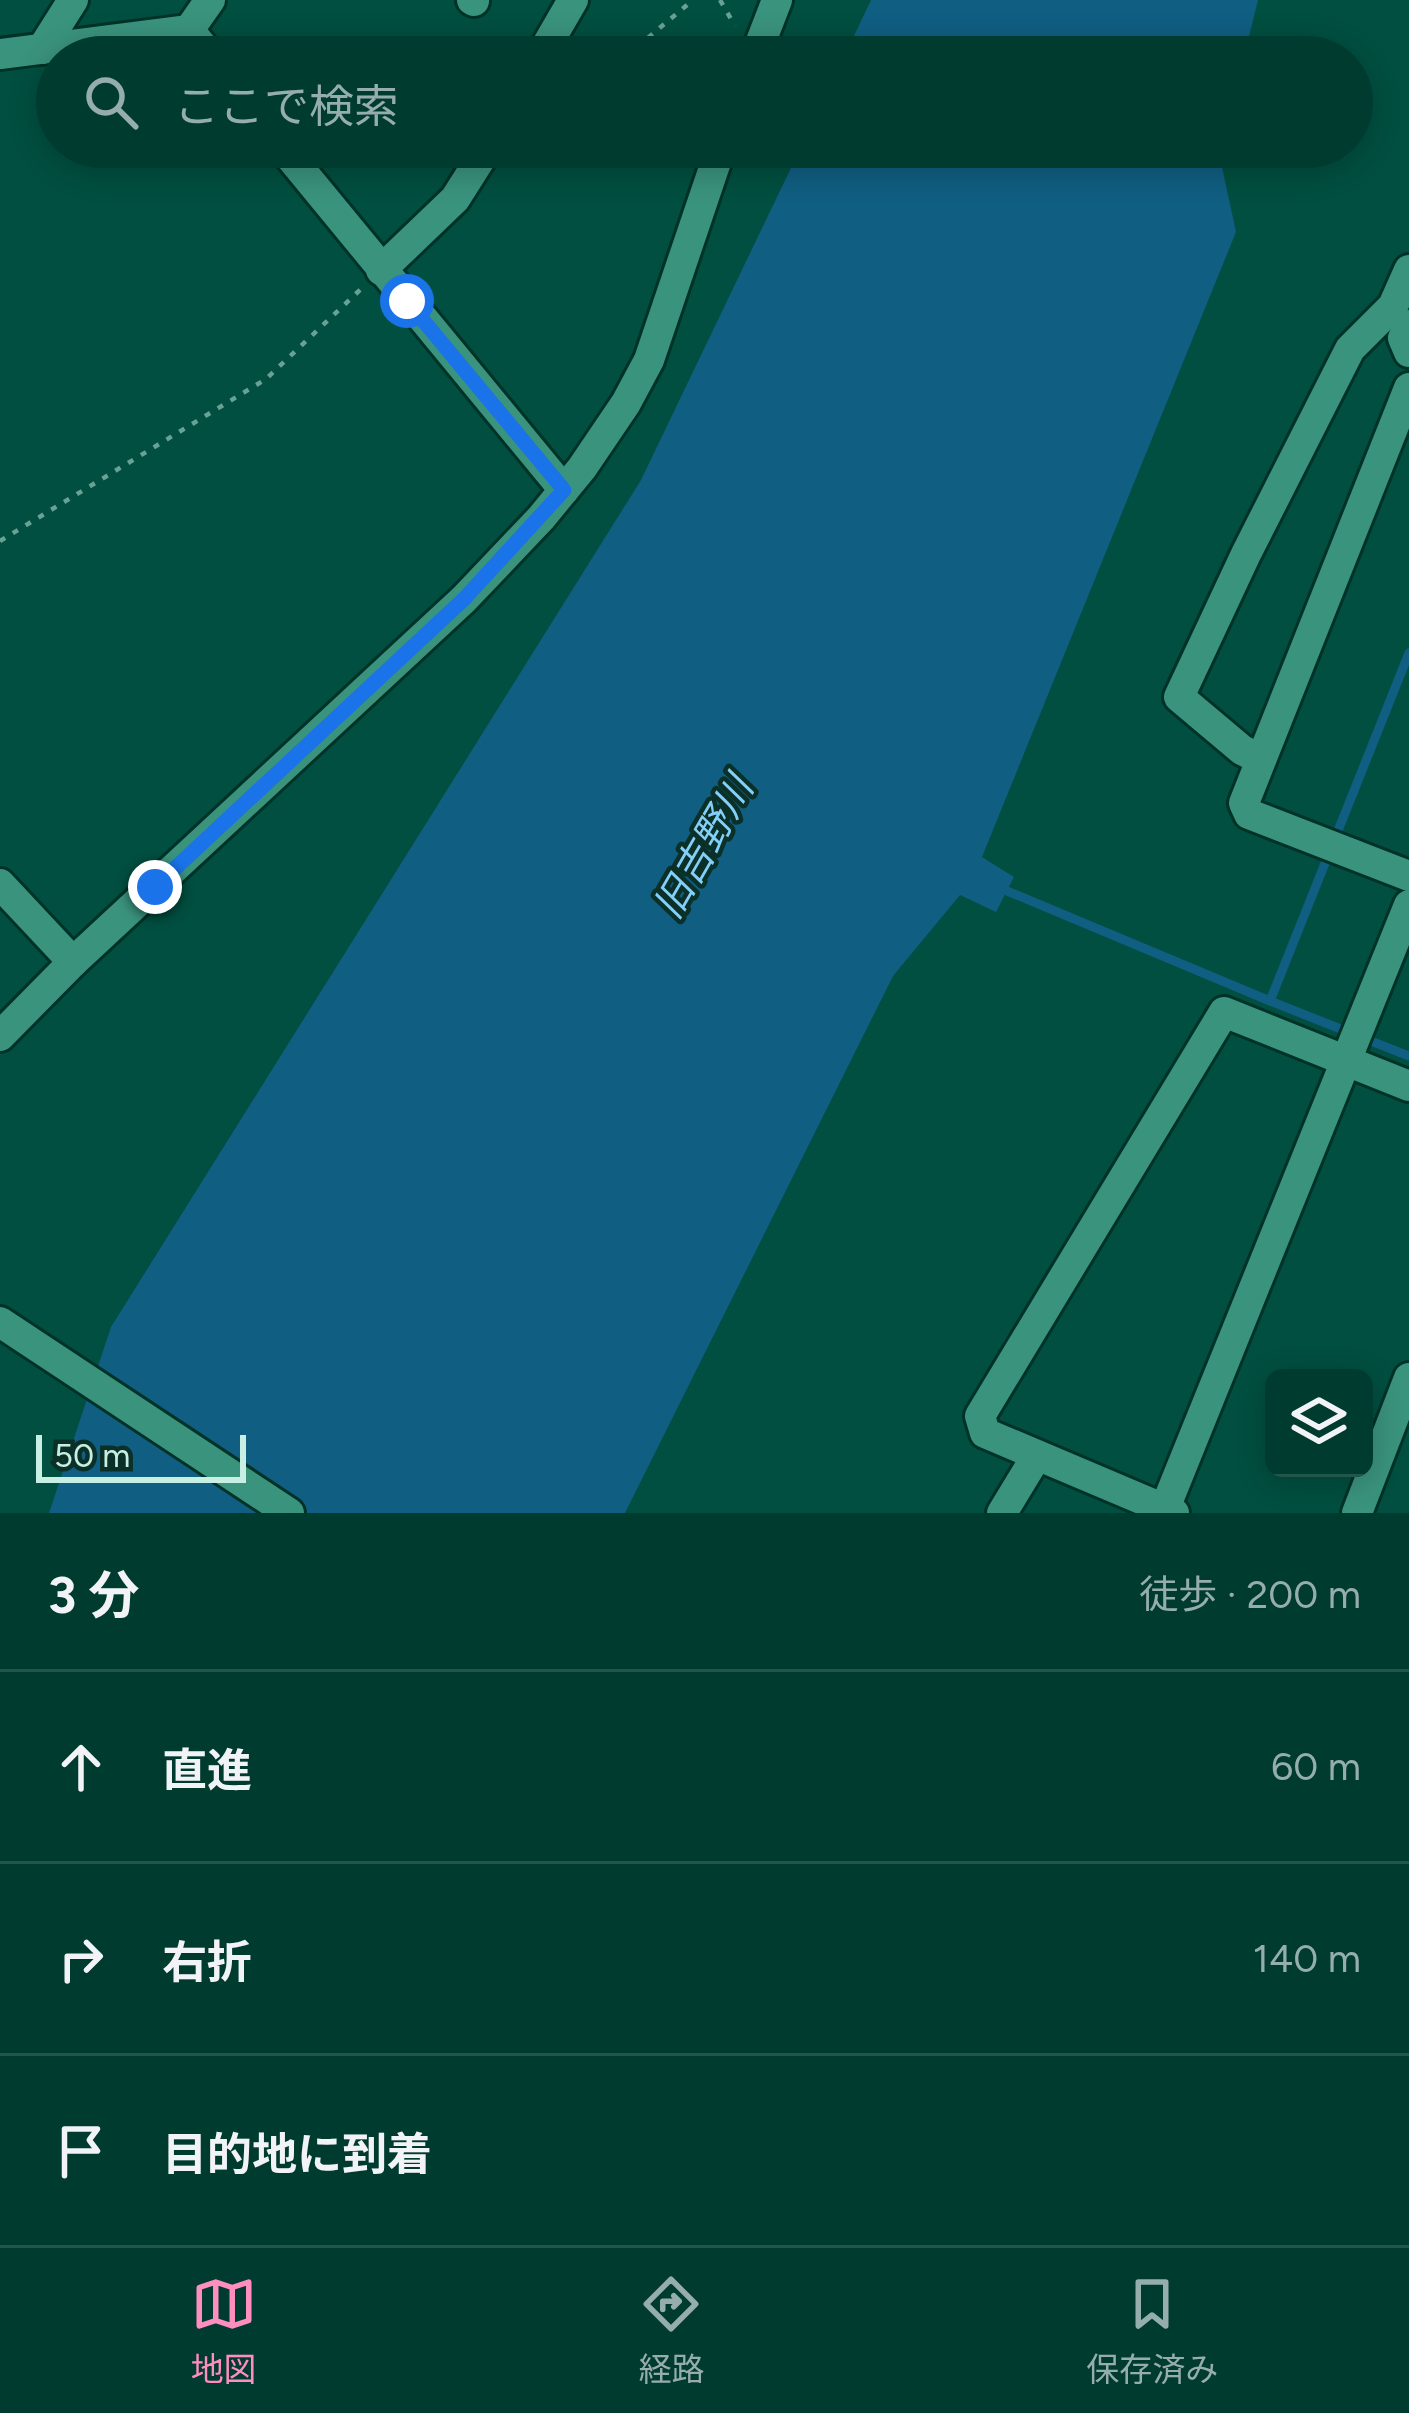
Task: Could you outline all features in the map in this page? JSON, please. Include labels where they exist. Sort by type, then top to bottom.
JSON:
[{"type":"street","points":[[50,36],[73,0]]},
{"type":"street","points":[[143,36],[189,30],[210,0]]},
{"type":"street","points":[[552,36],[573,0]]},
{"type":"street","points":[[762,36],[777,0]]},
{"type":"street","points":[[189,30],[194,36]]},
{"type":"street","points":[[0,54],[36,50]]},
{"type":"street","points":[[306,168],[382,270],[564,490]]},
{"type":"street","points":[[382,270],[455,199],[475,168]]},
{"type":"street","points":[[0,1036],[73,962],[464,599],[582,469],[649,360],[714,168]]},
{"type":"street","points":[[1260,759],[1242,750],[1179,697],[1350,349],[1393,306],[1409,270]]},
{"type":"street","points":[[1409,325],[1403,338],[1409,352]]},
{"type":"street","points":[[1409,388],[1244,803],[1249,814],[1409,876]]},
{"type":"street","points":[[0,884],[73,962]]},
{"type":"street","points":[[1409,905],[1352,1043],[1167,1512],[985,1433],[980,1416],[1224,1012],[1352,1043],[1409,1086]]},
{"type":"street","points":[[0,1322],[289,1513]]},
{"type":"street","points":[[1357,1513],[1409,1378]]},
{"type":"street","points":[[1002,1513],[1036,1457]]},
{"type":"path","points":[[650,36],[693,0]]},
{"type":"path","points":[[0,541],[266,379],[382,270]]},
{"type":"water","points":[[871,0],[1258,0],[1249,36],[854,36]]},
{"type":"water","name":"旧吉野川","points":[[791,168],[1222,168],[1236,232],[982,857],[1014,877],[996,912],[960,895],[893,976],[625,1513],[49,1513],[111,1327],[641,480]]},
{"type":"waterway","points":[[1000,888],[1270,1001],[1409,653]]},
{"type":"waterway","points":[[1270,1001],[1409,1056]]},
{"type":"route","points":[[155,887],[464,599],[564,490],[407,301]]}]
